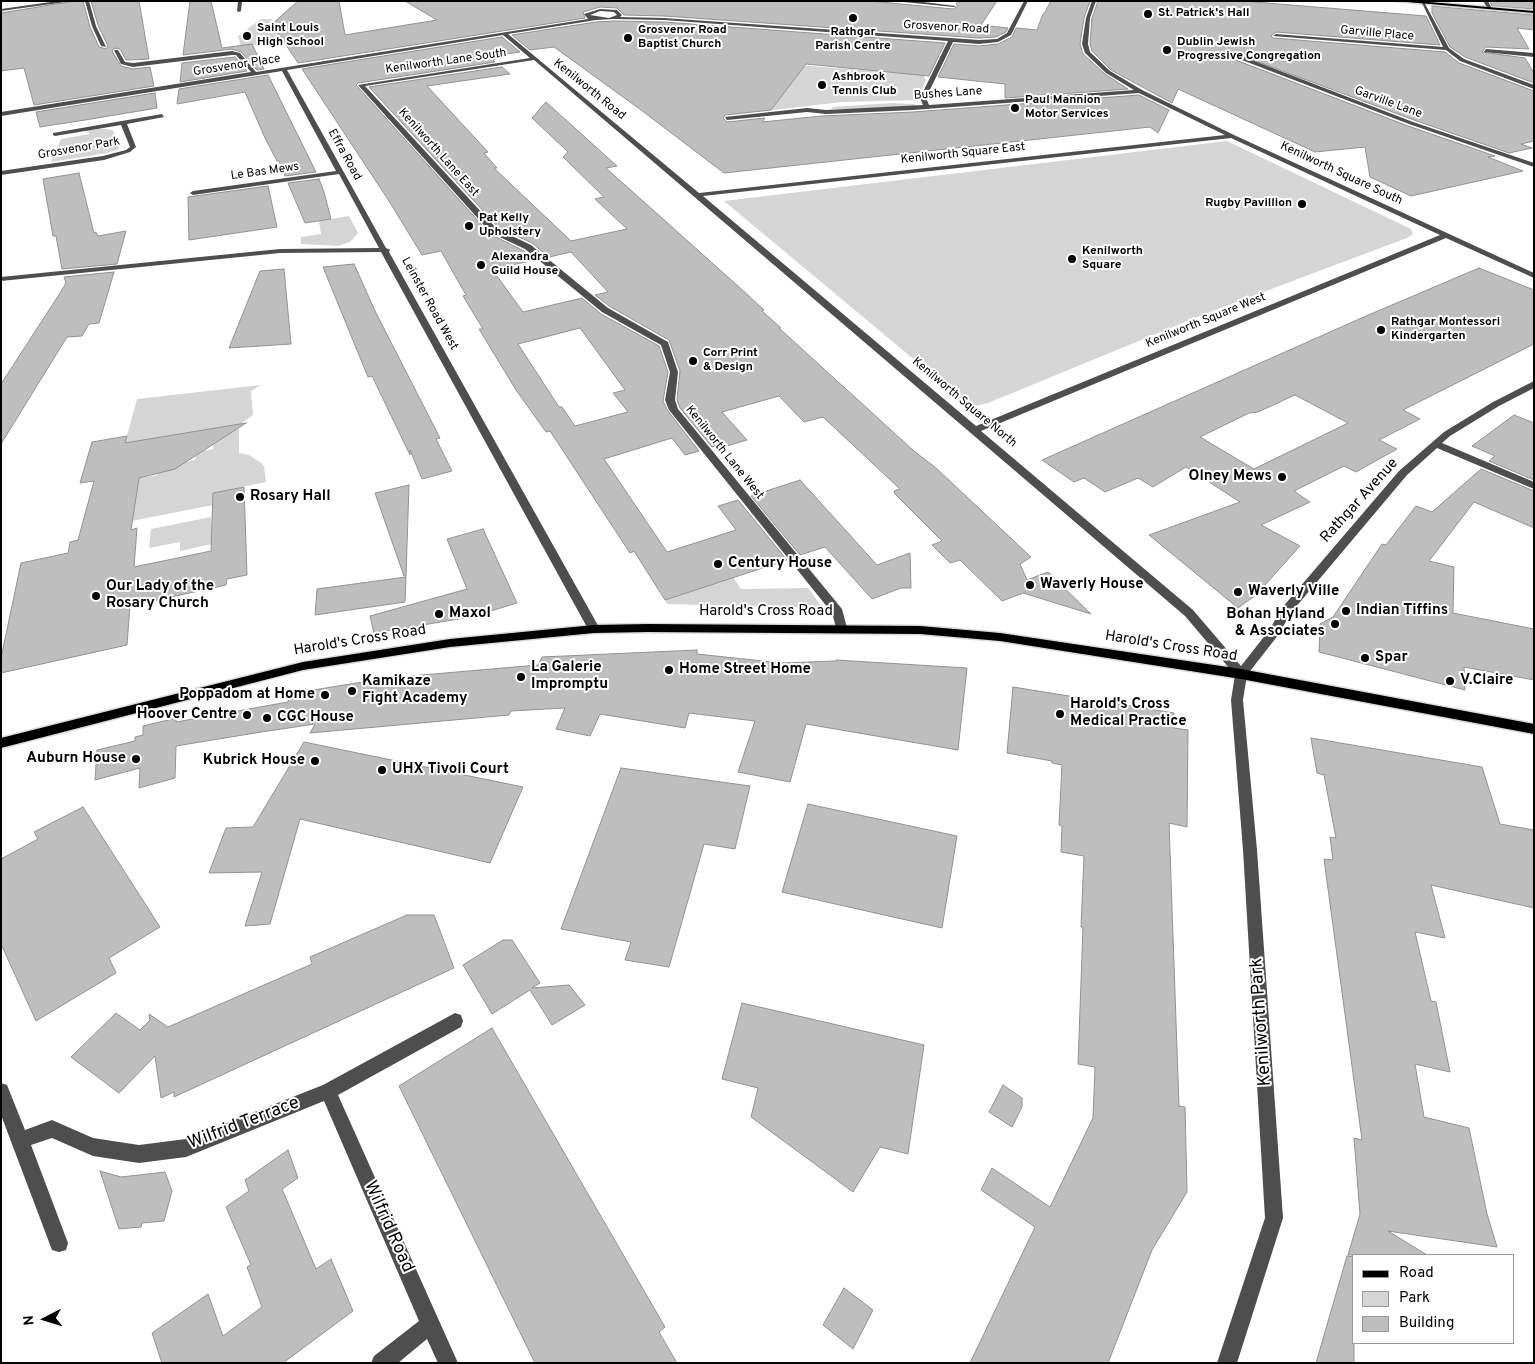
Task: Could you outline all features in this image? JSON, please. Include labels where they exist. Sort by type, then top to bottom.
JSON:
[{"type":"main road","points":[[1398,1],[1534,12]]},
{"type":"main road","name":"Harold's Cross Road","points":[[1,742],[303,666],[390,651],[594,629],[841,628],[920,630],[1000,637],[1242,674],[1534,729]]},
{"type":"street","points":[[1,10],[71,1]]},
{"type":"street","points":[[87,1],[94,26],[104,46]]},
{"type":"street","points":[[239,11],[240,1]]},
{"type":"street","points":[[895,1],[954,6]]},
{"type":"street","name":"Grosvenor Road","points":[[594,19],[664,19],[979,42],[1005,37],[1009,34],[1026,1]]},
{"type":"street","name":"Kenilworth Square South","points":[[1094,1],[1088,18],[1085,44],[1088,53],[1108,72],[1140,91],[1232,136],[1534,276]]},
{"type":"street","points":[[1485,1],[1490,8]]},
{"type":"street","points":[[595,3],[611,10]]},
{"type":"street","points":[[1424,3],[1447,50],[1462,60],[1534,87]]},
{"type":"street","points":[[594,19],[586,15],[590,10],[611,10]]},
{"type":"street","name":"Grosvenor Road","points":[[611,10],[664,19]]},
{"type":"street","points":[[615,18],[620,15],[618,12]]},
{"type":"street","name":"Grosvenor Place","points":[[1,114],[594,19]]},
{"type":"street","name":"Kenilworth Road","points":[[505,34],[660,163]]},
{"type":"street","name":"Garville Place","points":[[1276,36],[1447,50]]},
{"type":"street","points":[[927,107],[923,98],[951,40]]},
{"type":"street","points":[[116,51],[123,63],[133,65],[232,53],[238,54],[255,74]]},
{"type":"street","points":[[1486,51],[1534,55]]},
{"type":"street","name":"Garville Lane","points":[[1236,56],[1411,124],[1534,165]]},
{"type":"street","name":"Kenilworth Lane South","points":[[361,85],[533,59]]},
{"type":"street","name":"Effra Road","points":[[284,70],[386,250]]},
{"type":"street","name":"Kenilworth Lane East","points":[[361,85],[487,224],[500,235]]},
{"type":"street","name":"Bushes Lane","points":[[727,118],[807,110],[826,112],[927,107],[1140,91]]},
{"type":"street","name":"Grosvenor Park","points":[[56,134],[162,116]]},
{"type":"street","name":"Grosvenor Park","points":[[1,174],[104,158],[128,151],[133,147],[123,122]]},
{"type":"street","name":"Kenilworth Square East","points":[[697,195],[1232,136]]},
{"type":"street","name":"Kenilworth Square North","points":[[660,163],[1189,613],[1242,674]]},
{"type":"street","name":"Le Bas Mews","points":[[193,193],[341,172]]},
{"type":"street","name":"Kenilworth Lane West","points":[[500,235],[528,247],[605,310],[665,344],[674,372],[670,400],[674,410],[838,612],[841,628]]},
{"type":"street","name":"Kenilworth Square West","points":[[975,430],[1447,235]]},
{"type":"street","name":"Leinster Road West","points":[[1,279],[280,252],[386,250],[594,629]]},
{"type":"street","name":"Rathgar Avenue","points":[[1242,674],[1275,631],[1285,612],[1403,473],[1435,444],[1478,414],[1534,384]]},
{"type":"street","points":[[1435,444],[1534,486]]},
{"type":"street","name":"Kenilworth Park","points":[[1227,1363],[1274,1218],[1250,850],[1237,700],[1242,674]]},
{"type":"street","name":"Wilfrid Terrace","points":[[20,1140],[52,1128],[93,1147],[139,1154],[186,1148],[328,1091],[456,1021]]},
{"type":"street","points":[[1,1091],[59,1243]]},
{"type":"street","name":"Wilfrid Road","points":[[328,1091],[448,1363]]},
{"type":"street","points":[[381,1363],[431,1324]]},
{"type":"green space","points":[[261,19],[273,19],[266,27],[278,27],[287,40],[241,47],[238,36]]},
{"type":"green space","name":"Ashbrook Tennis Club","points":[[772,63],[923,75],[926,80],[917,100],[842,102],[730,115],[705,100]]},
{"type":"green space","points":[[892,103],[914,104],[917,106],[847,109],[833,109],[831,107]]},
{"type":"green space","points":[[97,128],[113,130],[119,149],[107,153],[51,162],[61,139],[89,134],[88,130]]},
{"type":"green space","name":"Kenilworth Square","points":[[1227,141],[1411,229],[1413,234],[1407,238],[1202,315],[988,403],[975,406],[965,402],[724,201]]},
{"type":"green space","points":[[349,216],[358,233],[350,242],[338,246],[301,244],[301,237],[321,234],[319,221]]},
{"type":"green space","points":[[261,385],[251,391],[253,415],[239,425],[239,453],[249,455],[264,466],[266,482],[213,493],[213,505],[132,521],[127,480],[157,475],[158,468],[195,460],[196,452],[213,449],[213,443],[125,443],[137,399]]},
{"type":"green space","points":[[211,517],[212,544],[180,551],[180,542],[149,548],[151,529]]},
{"type":"green space","points":[[733,577],[741,589],[808,588],[823,608],[667,604],[665,600]]},
{"type":"building","points":[[83,1],[90,27],[99,47],[106,49],[108,46],[98,25],[91,1],[139,1],[149,59],[126,60],[120,49],[114,48],[112,51],[121,66],[133,69],[150,67],[154,86],[34,105],[24,68],[1,71],[1,13]]},
{"type":"building","points":[[190,1],[211,1],[222,48],[252,44],[264,69],[257,70],[241,52],[232,49],[183,55]]},
{"type":"building","points":[[298,1],[339,1],[345,35],[437,20],[405,1],[870,1],[953,9],[958,6],[956,4],[958,1],[997,1],[981,25],[1008,28],[1006,32],[996,37],[979,38],[664,16],[624,15],[617,8],[600,7],[583,12],[585,18],[298,63],[272,24]]},
{"type":"building","points":[[1051,1],[1090,1],[1084,18],[1080,44],[1083,54],[1105,74],[1128,89],[1005,98],[1005,84],[938,77],[954,44],[979,46],[998,44],[1012,37],[1016,28],[1037,30],[1043,14]]},
{"type":"building","points":[[1098,1],[1242,1],[1426,16],[1440,45],[1276,32],[1271,36],[1273,38],[1445,52],[1459,63],[1534,91],[1534,141],[1521,144],[1532,148],[1509,153],[1234,53],[1233,59],[1408,126],[1495,156],[1488,157],[1523,171],[1411,196],[1370,177],[1365,147],[1315,152],[1178,89],[1172,103],[1111,70],[1092,51],[1090,44],[1092,18]]},
{"type":"building","points":[[1490,1],[1534,1],[1534,9],[1492,6]]},
{"type":"building","points":[[1432,6],[1534,15],[1534,30],[1517,28],[1529,49],[1486,47],[1482,52],[1525,58],[1534,73],[1534,83],[1465,57],[1450,47],[1432,13]]},
{"type":"building","points":[[614,21],[664,22],[945,43],[929,76],[806,64],[771,110],[725,115],[723,118],[727,122],[765,118],[762,122],[822,116],[913,112],[1139,95],[1169,110],[1158,133],[1150,127],[724,173],[554,47],[530,50],[512,35]]},
{"type":"building","points":[[502,37],[520,52],[492,56],[496,59],[493,60],[495,62],[358,83],[356,85],[490,234],[524,251],[536,260],[492,269],[523,312],[582,298],[601,314],[659,346],[668,372],[663,401],[668,411],[699,451],[685,455],[672,438],[604,459],[667,552],[736,530],[718,506],[738,500],[787,560],[665,600],[634,551],[630,553],[550,431],[546,432],[516,390],[479,329],[483,329],[463,296],[466,295],[441,251],[422,255],[389,201],[302,69]],"holes":[[[580,328],[625,390],[613,393],[628,412],[575,426],[562,407],[559,407],[518,344]]]},
{"type":"building","points":[[235,57],[247,71],[180,82],[182,63]]},
{"type":"building","points":[[502,67],[510,74],[427,86],[488,152],[484,153],[497,168],[494,168],[571,241],[627,229],[595,199],[604,197],[563,157],[568,152],[532,118],[546,102],[617,166],[606,168],[738,286],[781,328],[779,328],[914,451],[936,468],[1031,557],[1020,564],[1027,580],[1048,572],[1091,614],[1023,593],[1002,601],[960,560],[950,563],[932,545],[942,541],[895,494],[894,491],[900,489],[823,417],[804,422],[779,396],[722,412],[747,440],[720,448],[718,445],[712,447],[680,408],[677,400],[680,371],[669,340],[609,306],[595,295],[608,292],[571,252],[549,257],[532,243],[498,227],[369,87]]},
{"type":"building","points":[[268,75],[316,172],[285,176],[279,161],[277,161],[265,138],[245,92],[177,104],[179,89]]},
{"type":"building","points":[[155,93],[157,108],[85,120],[40,127],[36,112]]},
{"type":"building","points":[[79,173],[94,233],[96,232],[98,236],[126,231],[117,264],[62,269],[56,236],[53,236],[43,179]]},
{"type":"building","points":[[319,179],[331,219],[305,223],[288,183]]},
{"type":"building","points":[[268,186],[277,227],[189,240],[188,197]]},
{"type":"building","points":[[354,264],[376,313],[440,438],[436,439],[452,471],[422,479],[410,450],[410,455],[372,376],[368,377],[323,267]]},
{"type":"building","points":[[1479,268],[1534,290],[1534,344],[1403,410],[1420,419],[1379,440],[1397,449],[1356,472],[1344,466],[1294,491],[1310,502],[1261,525],[1300,546],[1256,595],[1238,608],[1149,535],[1240,502],[1186,467],[1153,487],[1138,478],[1105,492],[1084,478],[1074,482],[1042,460],[1366,316]],"holes":[[[1295,395],[1348,423],[1254,469],[1200,437],[1249,413],[1258,412]]]},
{"type":"building","points":[[284,269],[291,344],[229,348],[260,271]]},
{"type":"building","points":[[114,272],[99,323],[89,324],[82,336],[67,337],[1,444],[1,384],[66,283],[64,277]]},
{"type":"building","points":[[1514,415],[1534,423],[1534,480],[1489,461],[1495,456],[1472,446]]},
{"type":"building","name":"Our Lady of the Rosary Church","points":[[246,423],[175,469],[139,478],[131,530],[137,528],[134,567],[211,551],[213,493],[244,487],[247,575],[227,579],[226,585],[130,606],[127,645],[1,673],[1,658],[21,563],[68,553],[70,542],[78,540],[94,481],[80,483],[92,442],[127,436],[125,443]]},
{"type":"building","points":[[1481,469],[1534,491],[1534,528],[1474,502],[1429,561],[1454,567],[1453,613],[1534,629],[1534,680],[1464,667],[1465,690],[1319,652],[1320,624],[1333,617],[1382,544],[1386,545],[1416,506],[1432,512]]},
{"type":"building","points":[[800,480],[877,565],[910,553],[911,588],[901,588],[872,599],[825,547],[800,555],[751,496]]},
{"type":"building","points":[[409,485],[406,576],[404,576],[375,493]]},
{"type":"building","points":[[483,529],[517,603],[471,617],[374,633],[370,616],[467,589],[447,539]]},
{"type":"building","points":[[406,577],[405,602],[315,615],[317,589]]},
{"type":"building","points":[[697,650],[697,654],[782,663],[836,660],[967,668],[958,750],[806,724],[790,782],[738,772],[755,721],[689,713],[685,728],[600,714],[590,736],[556,729],[565,708],[511,711],[509,715],[310,733],[315,724],[255,733],[176,746],[175,778],[139,788],[140,768],[95,780],[97,750],[135,741],[135,737],[143,735],[143,726],[176,718],[176,722],[288,702],[289,694],[387,678],[538,665],[542,657]]},
{"type":"building","points":[[1013,687],[1174,713],[1174,728],[1188,730],[1187,827],[1169,823],[1179,1106],[1185,1107],[1187,1192],[1152,1250],[1108,1363],[970,1363],[1035,1227],[981,1190],[992,1168],[1050,1207],[1093,1118],[1095,1067],[1078,1064],[1084,856],[1061,852],[1062,826],[1059,825],[1062,765],[1052,763],[1052,761],[1007,753]]},
{"type":"building","points":[[1311,738],[1482,767],[1500,824],[1534,830],[1534,908],[1431,885],[1445,938],[1415,932],[1431,1001],[1436,1002],[1450,1072],[1415,1064],[1424,1117],[1469,1128],[1487,1214],[1497,1247],[1388,1231],[1425,1254],[1348,1255],[1360,1214],[1354,1138],[1362,1140],[1324,859],[1333,860],[1330,837],[1336,838],[1324,775],[1317,773]]},
{"type":"building","name":"UHX Tivoli Court","points":[[304,742],[523,787],[490,863],[300,819],[270,924],[245,926],[262,872],[209,873],[226,828],[253,827]]},
{"type":"building","points":[[621,768],[750,786],[735,849],[704,844],[669,967],[625,960],[631,942],[561,929]]},
{"type":"building","points":[[808,804],[957,836],[942,928],[782,892]]},
{"type":"building","points":[[83,807],[160,927],[109,958],[116,973],[36,1021],[1,944],[1,859],[38,839],[34,832]]},
{"type":"building","points":[[407,915],[434,915],[454,968],[174,1097],[174,1092],[161,1098],[155,1056],[119,1093],[71,1057],[116,1013],[140,1030],[150,1020],[149,1014],[168,1027],[312,964],[310,957]]},
{"type":"building","points":[[503,940],[512,940],[540,983],[532,988],[569,985],[585,1005],[552,1025],[530,990],[492,1014],[463,965]]},
{"type":"building","points":[[742,1003],[924,1045],[908,1154],[880,1147],[853,1192],[751,1117],[758,1088],[722,1079]]},
{"type":"building","points":[[492,1028],[665,1327],[659,1332],[677,1363],[535,1363],[399,1086]]},
{"type":"building","points":[[1003,1085],[1022,1098],[1022,1107],[1012,1127],[989,1112]]},
{"type":"building","points":[[288,1150],[298,1178],[282,1189],[316,1269],[331,1259],[353,1311],[283,1363],[162,1363],[152,1333],[208,1294],[223,1336],[262,1307],[247,1267],[251,1265],[226,1207],[249,1191],[245,1180]]},
{"type":"building","points":[[100,1171],[121,1177],[165,1172],[172,1191],[164,1221],[142,1223],[141,1227],[119,1229]]},
{"type":"building","points":[[1347,1256],[1352,1257],[1352,1344],[1354,1344],[1354,1363],[1316,1363]]},
{"type":"building","points":[[844,1288],[873,1310],[853,1349],[823,1325]]},
{"type":"place","name":"St. Patrick's Hall","points":[[1148,14]]},
{"type":"place","name":"Rathgar Parish Centre","points":[[853,18]]},
{"type":"place","name":"Saint Louis High School","points":[[247,36]]},
{"type":"place","name":"Grosvenor Road Baptist Church","points":[[628,38]]},
{"type":"place","name":"Dublin Jewish Progressive Congregation","points":[[1167,50]]},
{"type":"place","name":"Ashbrook Tennis Club","points":[[822,85]]},
{"type":"place","name":"Paul Mannion Motor Services","points":[[1015,108]]},
{"type":"place","name":"Rugby Pavillion","points":[[1302,204]]},
{"type":"place","name":"Pat Kelly Upholstery","points":[[469,226]]},
{"type":"place","name":"Kenilworth Square","points":[[1072,259]]},
{"type":"place","name":"Alexandra Guild House","points":[[481,265]]},
{"type":"place","name":"Rathgar Montessori Kindergarten","points":[[1381,330]]},
{"type":"place","name":"Corr Print & Design","points":[[693,361]]},
{"type":"place","name":"Olney Mews","points":[[1282,477]]},
{"type":"place","name":"Rosary Hall","points":[[240,497]]},
{"type":"place","name":"Century House","points":[[718,564]]},
{"type":"place","name":"Waverly House","points":[[1030,585]]},
{"type":"place","name":"Waverly Ville","points":[[1238,592]]},
{"type":"place","name":"Our Lady of the Rosary Church","points":[[96,596]]},
{"type":"place","name":"Indian Tiffins","points":[[1346,611]]},
{"type":"place","name":"Maxol","points":[[439,614]]},
{"type":"place","name":"Bohan Hyland & Associates","points":[[1335,624]]},
{"type":"place","name":"Spar","points":[[1365,658]]},
{"type":"place","name":"Home Street Home","points":[[669,670]]},
{"type":"place","name":"La Galerie Impromptu","points":[[521,677]]},
{"type":"place","name":"V.Claire","points":[[1450,681]]},
{"type":"place","name":"Kamikaze Fight Academy","points":[[352,691]]},
{"type":"place","name":"Poppadom at Home","points":[[325,695]]},
{"type":"place","name":"Harold's Cross Medical Practice","points":[[1060,714]]},
{"type":"place","name":"Hoover Centre","points":[[247,715]]},
{"type":"place","name":"CGC House","points":[[267,718]]},
{"type":"place","name":"Auburn House","points":[[136,759]]},
{"type":"place","name":"Kubrick House","points":[[315,761]]},
{"type":"place","name":"UHX Tivoli Court","points":[[382,770]]}]
